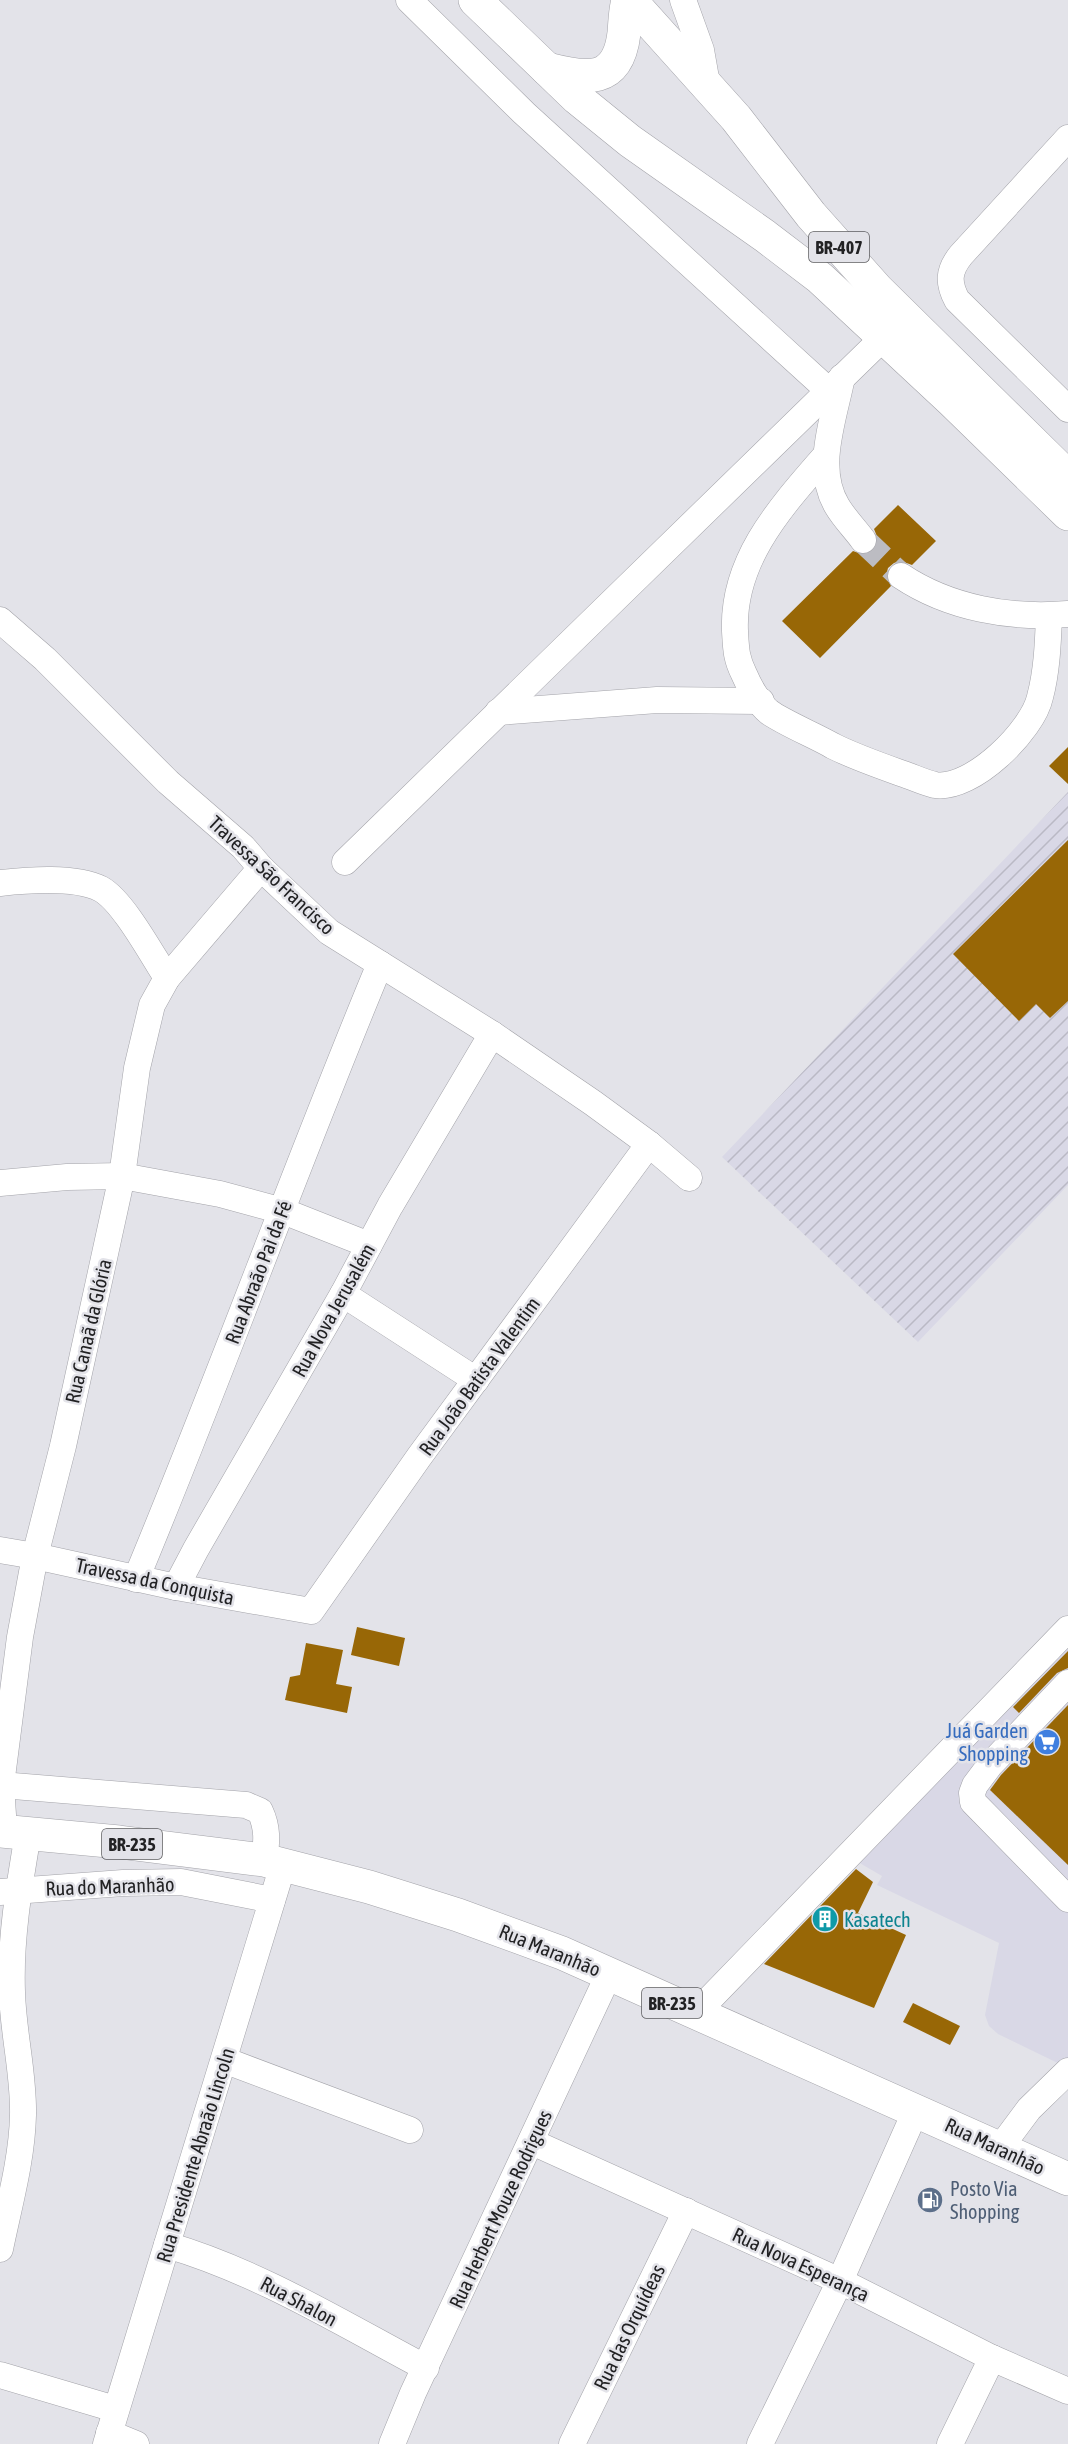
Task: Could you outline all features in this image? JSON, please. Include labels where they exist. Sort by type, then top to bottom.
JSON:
[{"type":"highway","points":[[475,0],[547,69],[586,77],[600,75],[618,56],[629,0]]},
{"type":"highway","name":"BR-407","points":[[629,0],[707,84],[770,160],[811,215],[877,289],[1068,477]]},
{"type":"highway","name":"BR-407","points":[[547,69],[577,98],[630,141],[765,236],[820,278],[1068,514]]},
{"type":"highway","name":"Rua Maranhão","points":[[11,1832],[119,1842],[273,1863],[369,1887],[458,1915],[515,1934],[609,1974],[1068,2179]]},
{"type":"street","points":[[409,0],[541,129],[836,384]]},
{"type":"street","points":[[682,0],[701,50],[707,84]]},
{"type":"street","points":[[1068,138],[961,255],[952,268],[950,280],[957,300],[1068,409]]},
{"type":"street","points":[[345,862],[884,337]]},
{"type":"street","points":[[836,384],[826,455],[828,482],[836,505],[863,540]]},
{"type":"street","points":[[826,455],[763,533],[740,580],[734,616],[736,658],[748,684],[768,711],[840,749],[936,785],[954,782],[980,771],[1000,755],[1022,729],[1040,699],[1048,641],[1059,615],[992,611],[952,602],[920,588],[901,576]]},
{"type":"street","name":"Travessa São Francisco","points":[[0,620],[45,659],[168,782],[243,847],[261,868],[329,932],[492,1034],[649,1144],[689,1178]]},
{"type":"street","points":[[498,712],[657,699],[761,701]]},
{"type":"street","name":"Rua Canaã da Glória","points":[[0,2249],[18,2163],[23,2116],[23,2093],[9,2062],[15,1911],[9,1891],[11,1832],[1,1785],[17,1658],[35,1556],[63,1446],[122,1176],[143,1042],[152,1005],[167,978],[261,868]]},
{"type":"street","points":[[0,883],[82,882],[102,890],[119,905],[167,978]]},
{"type":"street","name":"Rua Abraão Pai da Fé","points":[[136,1579],[216,1383],[318,1114],[380,964]]},
{"type":"street","name":"Rua Nova Jerusalém","points":[[176,1587],[343,1294],[390,1206],[492,1034]]},
{"type":"street","name":"Rua João Batista Valentim","points":[[311,1611],[649,1144]]},
{"type":"street","points":[[0,1183],[67,1177],[122,1176],[220,1194],[283,1211],[369,1245]]},
{"type":"street","points":[[343,1294],[476,1380]]},
{"type":"street","name":"Travessa da Conquista","points":[[0,1550],[176,1587],[311,1611]]},
{"type":"street","points":[[696,2013],[1068,1629]]},
{"type":"street","points":[[1068,1683],[990,1766],[975,1785],[972,1793],[973,1802],[1068,1899]]},
{"type":"street","points":[[1,1785],[246,1805],[260,1811],[273,1863]]},
{"type":"street","name":"Rua Presidente Abraão Lincoln","points":[[110,2429],[272,1900],[273,1863]]},
{"type":"street","name":"Rua do Maranhão","points":[[9,1891],[123,1883],[181,1882],[272,1900]]},
{"type":"street","name":"Rua Herbert Mouze Rodrigues","points":[[392,2444],[609,1974]]},
{"type":"street","points":[[224,2060],[410,2130]]},
{"type":"street","points":[[1005,2151],[1029,2109],[1068,2071]]},
{"type":"street","points":[[1005,2151],[1068,2088]]},
{"type":"street","points":[[760,2444],[840,2281],[916,2110]]},
{"type":"street","name":"Rua Nova Esperança","points":[[532,2142],[840,2281],[992,2358],[1068,2391]]},
{"type":"street","name":"Rua das Orquídeas","points":[[572,2444],[686,2211]]},
{"type":"street","name":"Rua Shalon","points":[[167,2245],[209,2257],[251,2276],[426,2368]]},
{"type":"street","points":[[950,2444],[992,2358]]},
{"type":"street","points":[[0,2375],[136,2444]]},
{"type":"shaded area","points":[[1068,792],[1068,1185],[918,1342],[722,1157]]},
{"type":"shaded area","points":[[1068,1643],[1068,2068],[998,2034],[989,2026],[985,2015],[999,1943],[877,1885],[882,1876],[858,1862]]},
{"type":"building","points":[[898,505],[936,541],[912,565],[901,561],[888,568],[886,576],[891,586],[820,658],[782,621],[853,551],[864,555],[872,552],[878,539],[874,529]]},
{"type":"building","points":[[1068,747],[1068,784],[1049,766]]},
{"type":"building","points":[[1068,840],[1068,1001],[1050,1018],[1036,1004],[1019,1021],[953,954]]},
{"type":"building","points":[[357,1627],[405,1638],[399,1666],[351,1655]]},
{"type":"building","points":[[306,1643],[343,1650],[336,1684],[352,1687],[347,1713],[285,1700],[290,1677],[300,1675]]},
{"type":"building","points":[[1068,1651],[1068,1668],[1057,1673],[1019,1713],[1013,1707]]},
{"type":"building","name":"Juá Garden Shopping","points":[[1068,1705],[1068,1865],[990,1790],[1001,1775]]},
{"type":"building","points":[[856,1869],[873,1882],[858,1913],[906,1935],[874,2008],[764,1964]]},
{"type":"building","points":[[913,2003],[960,2026],[950,2045],[903,2022]]},
{"type":"tunnel","points":[[863,540],[901,576]]},
{"type":"place","name":"Juá Garden Shopping","points":[[1047,1742]]},
{"type":"place","name":"Kasatech","points":[[825,1919]]},
{"type":"place","name":"Posto Via Shopping","points":[[930,2200]]}]
